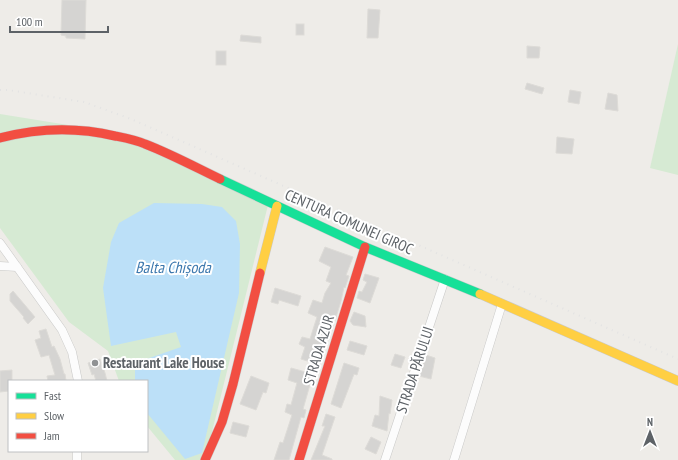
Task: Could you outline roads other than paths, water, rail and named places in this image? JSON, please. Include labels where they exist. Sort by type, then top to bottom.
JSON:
[{"type":"main road","name":"CENTURA COMUNEI GIROC","points":[[0,138],[25,132],[81,130],[111,134],[144,143],[365,247],[445,279],[678,381]]},
{"type":"main road","points":[[205,460],[226,410],[247,332],[267,240],[277,206]]},
{"type":"main road","name":"STRADA AZUR","points":[[299,460],[365,247]]},
{"type":"street","points":[[0,243],[62,330],[72,352],[78,380]]},
{"type":"street","points":[[0,266],[17,267]]},
{"type":"street","name":"STRADA PĂRULUI","points":[[385,460],[445,279]]},
{"type":"street","points":[[454,460],[502,304]]},
{"type":"water","name":"Balta Chișoda","points":[[154,203],[202,204],[222,207],[236,221],[240,244],[239,293],[202,453],[185,459],[148,414],[148,380],[135,380],[135,363],[181,347],[176,332],[111,346],[103,288],[111,242],[119,223]]},
{"type":"railway","points":[[0,90],[84,102],[131,119],[678,359]]},
{"type":"place","name":"Restaurant Lake House","points":[[95,363]]}]
